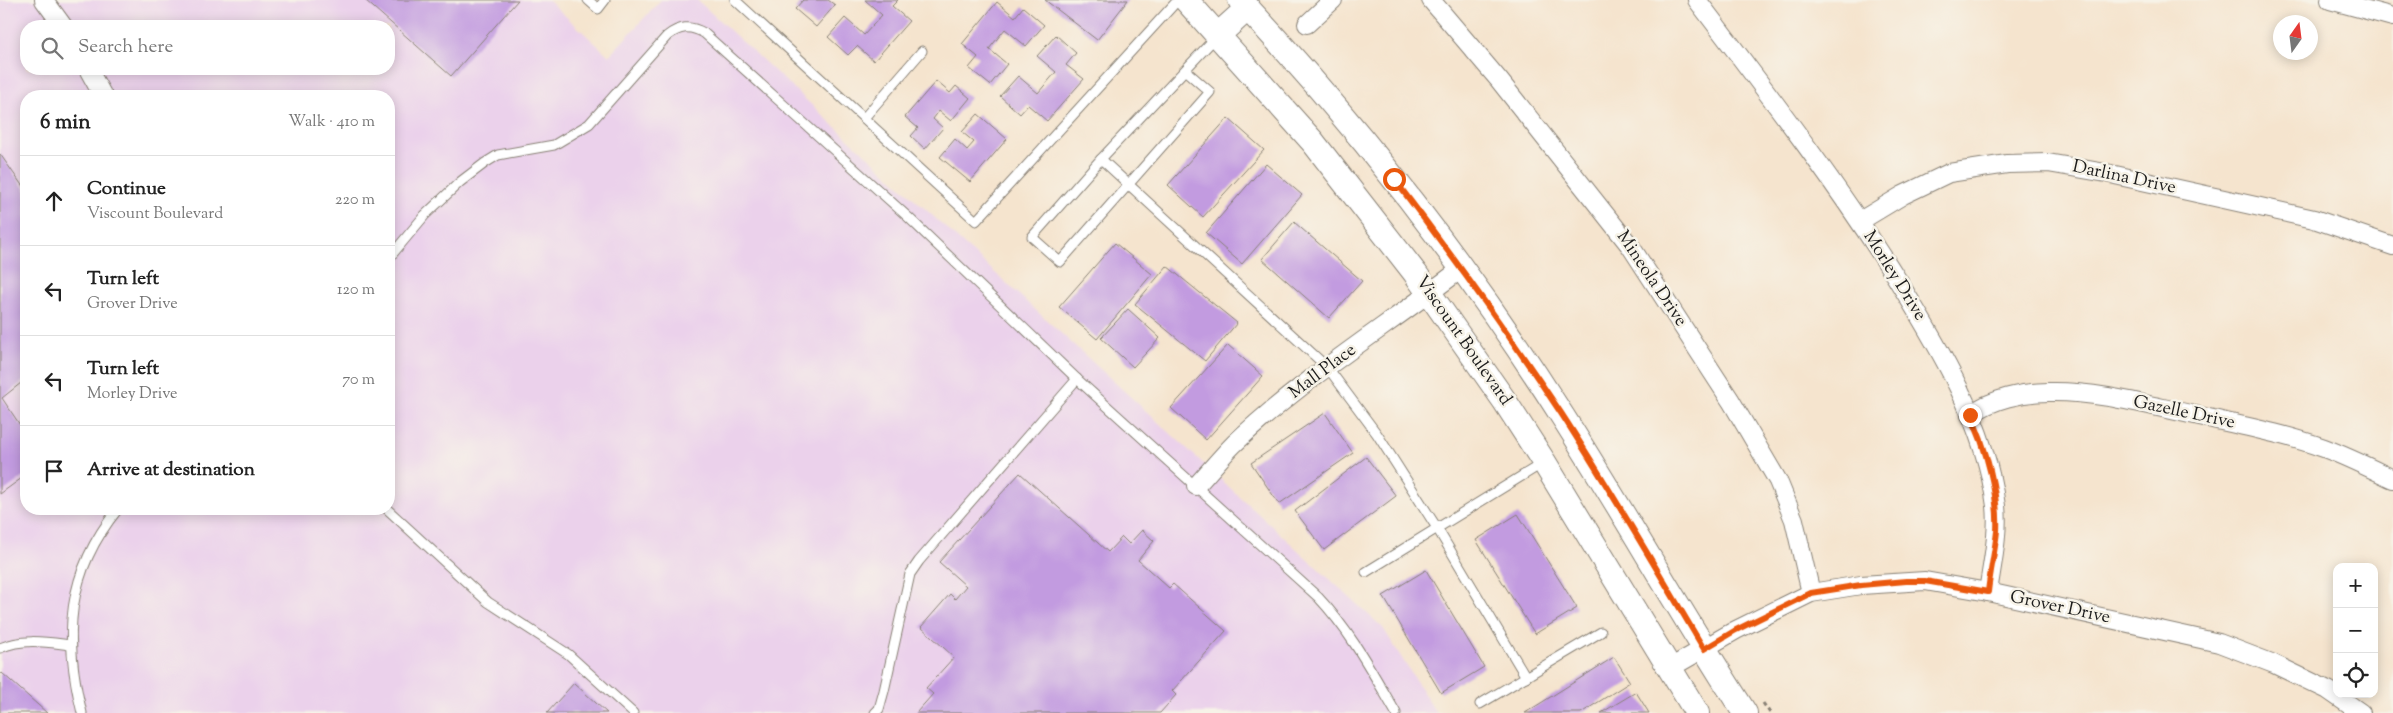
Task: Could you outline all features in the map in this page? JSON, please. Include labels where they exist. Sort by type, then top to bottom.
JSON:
[{"type":"main road","name":"Viscount Boulevard","points":[[1186,0],[1313,142],[1392,242],[1504,400],[1544,462],[1697,713]]},
{"type":"main road","points":[[1218,35],[1244,4],[1339,112],[1394,179],[1461,269],[1562,415],[1745,713]]},
{"type":"street","points":[[44,0],[59,20]]},
{"type":"street","points":[[1307,24],[1333,0]]},
{"type":"street","name":"Mineola Drive","points":[[1431,0],[1511,95],[1631,247],[1720,384],[1757,442],[1778,481],[1794,520],[1811,593]]},
{"type":"street","name":"Morley Drive","points":[[1697,0],[1860,221],[1943,357],[1978,430],[1996,506],[1997,530],[1988,592]]},
{"type":"street","points":[[2330,0],[2393,17]]},
{"type":"street","points":[[91,75],[100,90]]},
{"type":"street","name":"Darlina Drive","points":[[1860,221],[1903,195],[1949,173],[2007,164],[2048,163],[2106,173],[2314,219],[2393,246]]},
{"type":"street","name":"Mall Place","points":[[1196,486],[1233,444],[1328,368],[1461,269]]},
{"type":"street","name":"Gazelle Drive","points":[[1970,415],[1996,402],[2030,394],[2049,392],[2085,394],[2130,401],[2271,432],[2322,447],[2393,479]]},
{"type":"street","name":"Grover Drive","points":[[1670,668],[1736,630],[1811,593],[1861,585],[1925,581],[1988,592],[2219,643],[2274,664],[2328,690],[2360,713]]},
{"type":"lane","points":[[588,0],[598,9],[605,0]]},
{"type":"lane","points":[[735,0],[976,222],[1178,0]]},
{"type":"lane","points":[[395,251],[425,215],[460,182],[498,156],[554,145],[572,136],[589,124],[666,36],[675,29],[694,27],[711,40],[908,217],[1077,379],[1318,597],[1339,620],[1396,713]]},
{"type":"lane","points":[[1186,71],[1210,92],[1060,262],[1032,237],[1101,159],[1218,35]]},
{"type":"lane","points":[[864,118],[922,51]]},
{"type":"lane","points":[[1101,159],[1328,368],[1377,434],[1437,528],[1526,677]]},
{"type":"lane","points":[[875,713],[879,709],[884,691],[910,574],[919,560],[1077,379]]},
{"type":"lane","points":[[1366,572],[1544,462]]},
{"type":"lane","points":[[82,713],[73,677],[70,645],[71,614],[80,580],[94,548],[114,515]]},
{"type":"lane","points":[[394,515],[488,602],[568,654],[633,713]]},
{"type":"lane","points":[[1480,704],[1601,632]]},
{"type":"lane","points":[[0,648],[12,643],[37,641],[70,645]]},
{"type":"shaded area","points":[[0,0],[548,0],[609,56],[661,0],[697,0],[1383,628],[1436,713],[0,713]]},
{"type":"building","points":[[365,0],[518,0],[451,76],[395,27],[395,20],[388,20]]},
{"type":"building","points":[[803,0],[828,0],[835,5],[816,27],[795,9]]},
{"type":"building","points":[[865,0],[898,0],[892,6],[909,21],[874,61],[857,46],[848,55],[828,37],[845,18],[864,35],[882,15]]},
{"type":"building","points":[[1045,0],[1128,0],[1097,40]]},
{"type":"building","points":[[997,2],[1015,17],[1023,7],[1044,25],[1026,46],[1005,29],[989,49],[1007,64],[990,85],[969,68],[978,57],[962,44]]},
{"type":"building","points":[[1056,35],[1076,53],[1066,65],[1084,79],[1047,121],[1028,105],[1020,114],[1000,96],[1018,76],[1038,93],[1056,72],[1037,56]]},
{"type":"building","points":[[936,81],[950,93],[956,86],[970,98],[951,121],[939,111],[933,119],[943,128],[925,149],[911,136],[918,128],[905,117]]},
{"type":"building","points":[[978,114],[1007,139],[970,182],[940,157],[955,139],[967,150],[974,142],[962,132]]},
{"type":"building","points":[[1228,118],[1264,150],[1203,217],[1168,185]]},
{"type":"building","points":[[0,154],[20,182],[20,384],[2,398],[20,425],[20,479],[0,494]]},
{"type":"building","points":[[1266,164],[1302,195],[1242,264],[1206,233]]},
{"type":"building","points":[[1294,222],[1362,281],[1329,318],[1262,259]]},
{"type":"building","points":[[1115,243],[1152,274],[1097,339],[1059,307]]},
{"type":"building","points":[[1167,266],[1237,323],[1205,361],[1135,304]]},
{"type":"building","points":[[1128,309],[1160,338],[1133,367],[1101,338]]},
{"type":"building","points":[[1228,345],[1263,376],[1206,440],[1171,408]]},
{"type":"building","points":[[1325,413],[1353,453],[1279,504],[1251,463]]},
{"type":"building","points":[[1366,457],[1396,496],[1324,550],[1295,511]]},
{"type":"building","points":[[1020,473],[1108,552],[1122,537],[1129,544],[1142,530],[1154,541],[1138,560],[1169,588],[1173,584],[1226,631],[1172,691],[1176,695],[1160,713],[916,713],[933,694],[926,688],[954,657],[921,627],[950,594],[955,599],[966,586],[939,562]]},
{"type":"building","points":[[1518,514],[1577,608],[1535,634],[1476,540]]},
{"type":"building","points":[[1426,570],[1484,667],[1441,693],[1383,596]]},
{"type":"building","points":[[1614,657],[1630,682],[1581,713],[1525,713]]},
{"type":"building","points":[[2,673],[47,713],[0,713],[0,675]]},
{"type":"building","points":[[574,683],[607,713],[547,713]]},
{"type":"building","points":[[1636,692],[1649,713],[1601,713]]},
{"type":"route","points":[[1394,179],[1438,237],[1562,415],[1630,524],[1704,649],[1736,630],[1811,593],[1861,585],[1906,581],[1925,581],[1988,592],[1997,530],[1996,506],[1978,430],[1970,415]]}]
